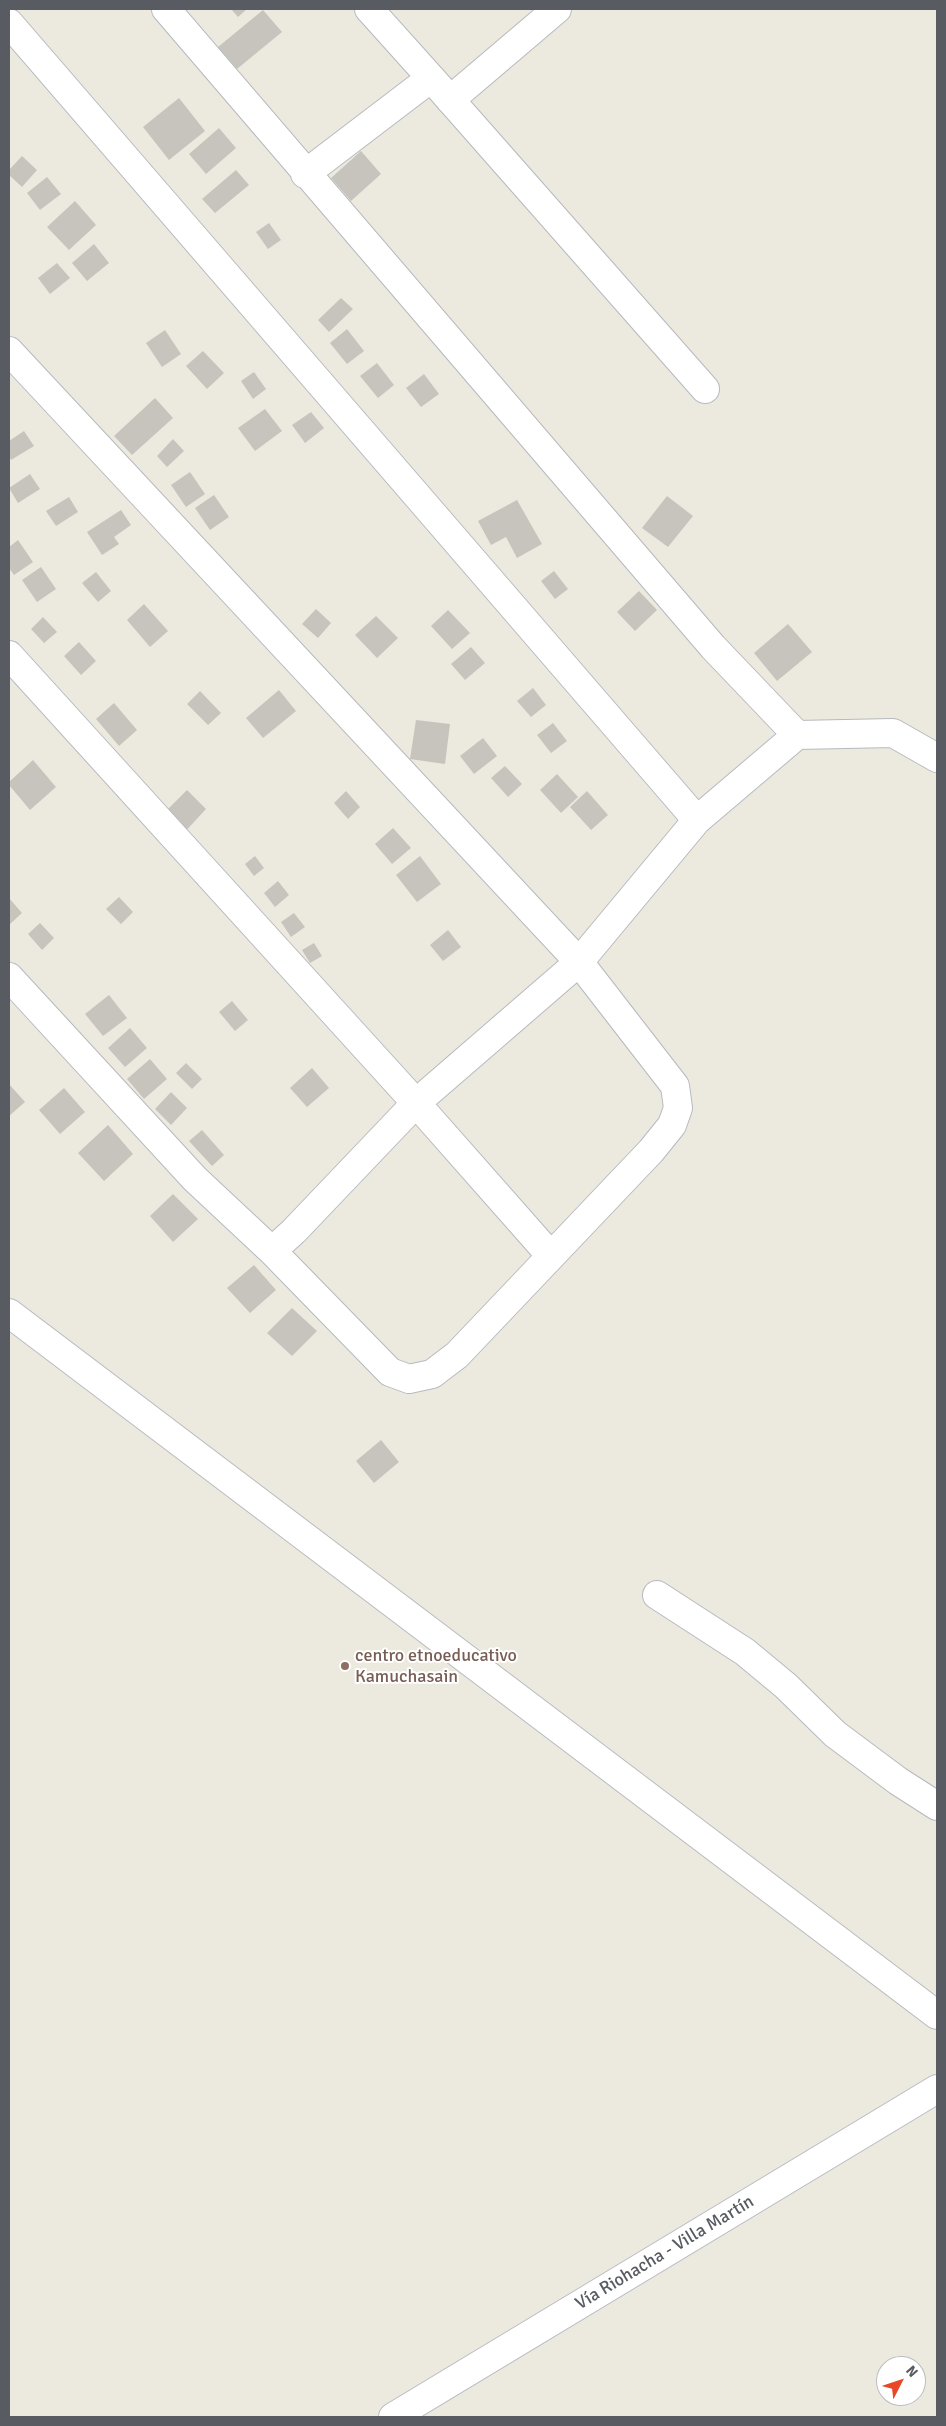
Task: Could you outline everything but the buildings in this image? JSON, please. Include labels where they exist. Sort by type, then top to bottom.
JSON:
[{"type":"street","points":[[166,9],[305,174],[713,647],[797,735]]},
{"type":"street","points":[[370,9],[704,389]]},
{"type":"street","points":[[450,100],[557,9]]},
{"type":"street","points":[[9,22],[697,820]]},
{"type":"street","points":[[305,174],[432,78]]},
{"type":"street","points":[[9,351],[579,962],[675,1086],[678,1108],[672,1125],[651,1151],[457,1355],[432,1374],[409,1379],[390,1372],[272,1251],[196,1179],[11,985]]},
{"type":"street","points":[[9,655],[416,1103],[551,1256]]},
{"type":"street","points":[[272,1251],[294,1231],[416,1103],[579,962],[697,820],[797,735],[893,732],[937,758]]},
{"type":"street","points":[[9,1313],[937,2015]]},
{"type":"street","points":[[656,1596],[745,1652],[786,1686],[835,1734],[898,1781],[937,1806]]},
{"type":"street","name":"Vía Riohacha - Villa Martín","points":[[393,2417],[937,2089]]},
{"type":"place","name":"centro etnoeducativo Kamuchasain","points":[[345,1666]]}]
